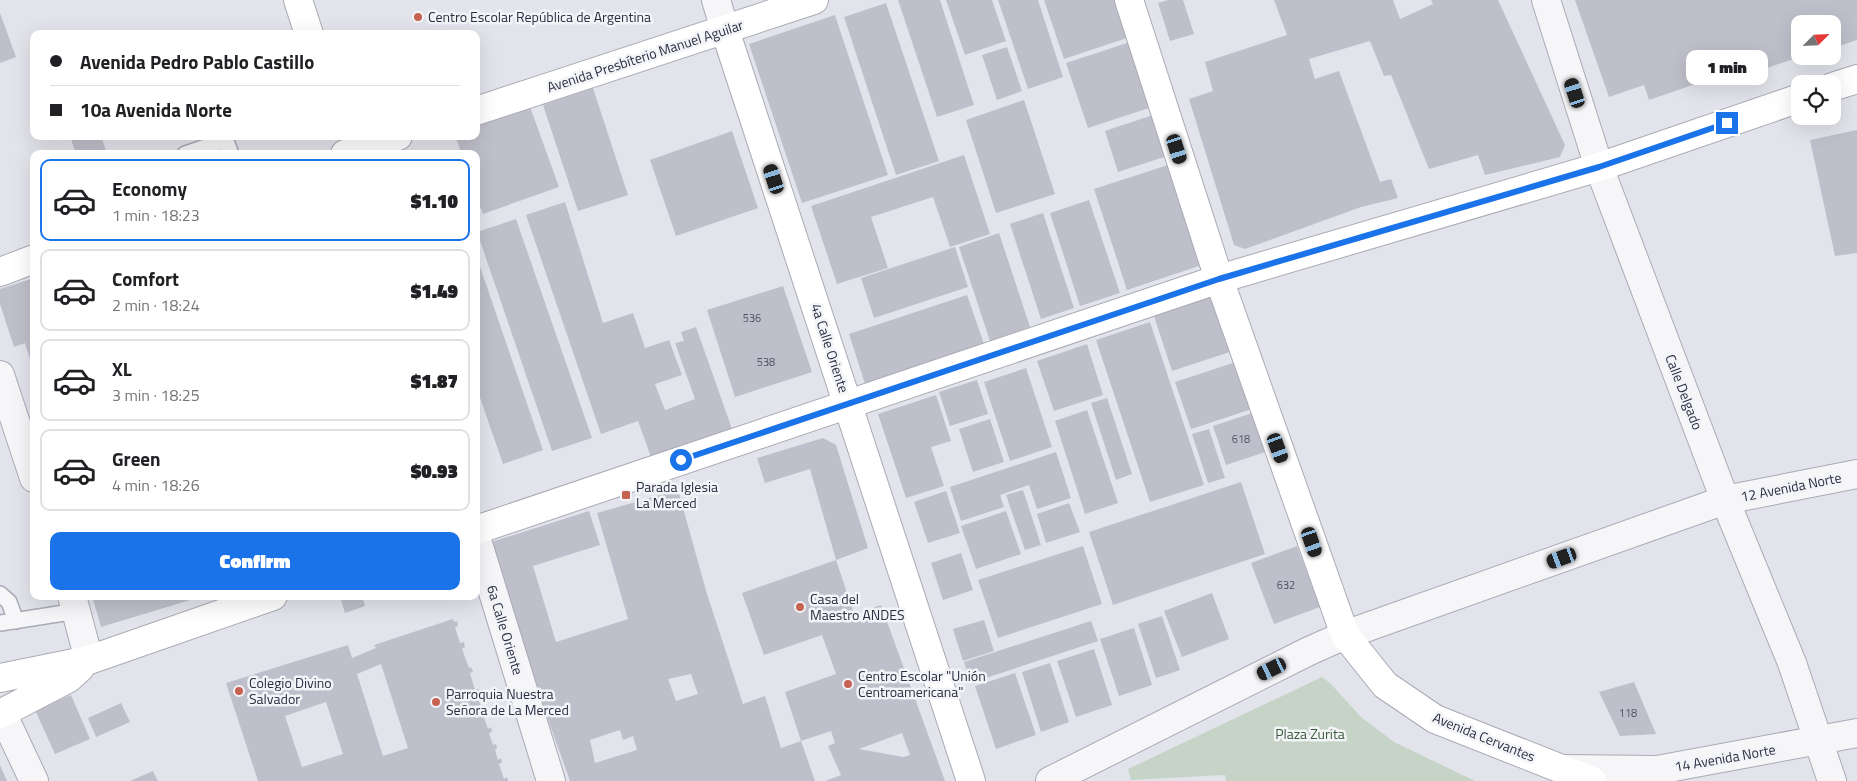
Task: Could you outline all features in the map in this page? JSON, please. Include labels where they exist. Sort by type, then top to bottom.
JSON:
[{"type":"main road","points":[[298,0],[308,30]]},
{"type":"main road","name":"Avenida Presbíterio Manuel Aguilar","points":[[480,110],[814,0]]},
{"type":"main road","name":"Avenida Cervantes","points":[[1129,0],[1219,279],[1345,635],[1385,684],[1434,719],[1562,775],[1592,781]]},
{"type":"main road","name":"4a Calle Oriente","points":[[725,30],[971,781]]},
{"type":"main road","points":[[1841,84],[1857,79]]},
{"type":"main road","points":[[480,529],[1219,279],[1599,167],[1791,101]]},
{"type":"main road","points":[[348,149],[383,140]]},
{"type":"main road","points":[[0,272],[30,261]]},
{"type":"main road","points":[[0,678],[89,660],[262,600]]},
{"type":"main road","points":[[1,714],[70,678],[89,660]]},
{"type":"street","name":"4a Calle Oriente","points":[[716,0],[725,30]]},
{"type":"street","name":"Calle Delgado","points":[[1546,0],[1599,167],[1725,500],[1792,663],[1832,781]]},
{"type":"street","points":[[0,375],[30,466]]},
{"type":"street","name":"12 Avenida Norte","points":[[1050,781],[1289,661],[1345,635],[1725,500],[1857,474]]},
{"type":"street","name":"6a Calle Oriente","points":[[480,550],[551,781]]},
{"type":"street","points":[[75,604],[89,660]]},
{"type":"street","points":[[1,714],[34,781]]},
{"type":"street","name":"14 Avenida Norte","points":[[1562,775],[1657,770],[1857,734]]},
{"type":"lane","points":[[200,150],[227,143]]},
{"type":"lane","points":[[0,594],[9,602],[16,621]]},
{"type":"lane","points":[[0,623],[16,621],[75,604]]},
{"type":"green space","name":"Plaza Zurita","points":[[1322,677],[1330,683],[1361,717],[1394,742],[1475,781],[1226,781],[1225,775],[1131,780],[1128,769]]},
{"type":"building","points":[[898,0],[940,0],[974,105],[937,117]]},
{"type":"building","points":[[946,0],[992,0],[1006,41],[965,55]]},
{"type":"building","points":[[998,0],[1038,0],[1063,77],[1028,89]]},
{"type":"building","points":[[1044,0],[1118,0],[1130,37],[1064,59]]},
{"type":"building","points":[[1168,0],[1183,0],[1194,34],[1170,41],[1158,3]]},
{"type":"building","points":[[1274,0],[1393,0],[1400,19],[1433,4],[1431,0],[1498,0],[1565,145],[1560,157],[1485,175],[1478,155],[1429,169],[1391,75],[1384,76],[1370,41],[1309,59],[1315,79],[1339,71],[1380,182],[1391,179],[1398,198],[1361,207],[1245,249],[1234,245],[1189,99],[1213,91],[1205,62],[1287,35]]},
{"type":"building","points":[[1575,0],[1857,0],[1857,40],[1841,45],[1841,15],[1791,15],[1791,60],[1718,84],[1716,77],[1649,100],[1644,85],[1609,97]]},
{"type":"building","points":[[886,3],[939,161],[896,175],[844,17]]},
{"type":"building","points":[[0,13],[16,57],[0,63]]},
{"type":"building","points":[[835,15],[888,175],[802,203],[749,44]]},
{"type":"building","points":[[1130,42],[1152,107],[1088,128],[1066,63]]},
{"type":"building","points":[[1007,47],[1022,91],[997,100],[982,55]]},
{"type":"building","points":[[593,88],[628,195],[578,211],[543,105]]},
{"type":"building","points":[[1024,100],[1055,194],[996,213],[966,120]]},
{"type":"building","points":[[529,104],[559,187],[483,214],[480,206],[480,150],[460,150],[457,140],[480,140],[480,121]]},
{"type":"building","points":[[1153,115],[1167,156],[1118,172],[1105,131]]},
{"type":"building","points":[[1857,130],[1857,253],[1835,256],[1810,140]]},
{"type":"building","points":[[732,131],[758,208],[676,236],[650,160]]},
{"type":"building","points":[[71,140],[102,140],[106,150],[75,150]]},
{"type":"building","points":[[964,155],[990,234],[950,247],[933,197],[871,217],[888,268],[837,284],[811,206]]},
{"type":"building","points":[[1168,165],[1202,265],[1127,290],[1094,189]]},
{"type":"building","points":[[1089,200],[1120,293],[1080,306],[1050,213]]},
{"type":"building","points":[[565,202],[603,323],[633,313],[645,348],[669,340],[682,375],[655,384],[665,410],[695,399],[675,343],[684,341],[681,332],[696,327],[732,429],[651,457],[638,421],[601,434],[526,215]]},
{"type":"building","points":[[1043,213],[1074,308],[1041,319],[1010,224]]},
{"type":"building","points":[[516,219],[592,438],[552,451],[480,241],[480,231]]},
{"type":"building","points":[[999,233],[1030,327],[990,341],[959,247]]},
{"type":"building","points":[[955,247],[968,287],[874,318],[861,278]]},
{"type":"building","points":[[480,267],[543,450],[503,464],[480,398]]},
{"type":"building","points":[[30,279],[30,359],[25,343],[14,347],[0,304],[0,289]]},
{"type":"building","points":[[783,286],[812,372],[735,397],[707,310]]},
{"type":"building","points":[[967,295],[985,347],[866,387],[849,334]]},
{"type":"building","points":[[1214,296],[1233,351],[1172,371],[1154,316]]},
{"type":"building","points":[[1150,322],[1204,485],[1150,502],[1096,340]]},
{"type":"building","points":[[1087,344],[1103,395],[1054,411],[1037,361]]},
{"type":"building","points":[[1236,362],[1252,409],[1191,429],[1175,382]]},
{"type":"building","points":[[1026,368],[1052,447],[1010,461],[984,382]]},
{"type":"building","points":[[977,380],[988,414],[950,426],[939,392]]},
{"type":"building","points":[[936,395],[951,441],[931,447],[944,486],[906,498],[878,414]]},
{"type":"building","points":[[1107,398],[1132,474],[1116,480],[1091,403]]},
{"type":"building","points":[[1087,410],[1118,503],[1085,514],[1055,421]]},
{"type":"building","points":[[1255,412],[1268,451],[1226,465],[1213,426]]},
{"type":"building","points":[[990,419],[1004,462],[973,472],[959,429]]},
{"type":"building","points":[[1209,429],[1225,478],[1208,483],[1192,434]]},
{"type":"building","points":[[823,438],[836,445],[868,548],[836,560],[810,469],[765,483],[757,458]]},
{"type":"building","points":[[1056,452],[1071,498],[1037,509],[1029,485],[1000,495],[1004,507],[961,521],[950,487]]},
{"type":"building","points":[[1241,482],[1265,554],[1113,605],[1089,532]]},
{"type":"building","points":[[678,490],[707,594],[743,704],[765,696],[781,748],[801,741],[815,781],[570,781],[488,543],[589,511],[600,545],[533,566],[556,642],[628,619],[597,513]],"holes":[[[691,674],[698,694],[676,701],[668,679]],[[620,730],[623,740],[633,736],[637,750],[595,763],[590,740]]]},
{"type":"building","points":[[1023,490],[1041,545],[1025,550],[1006,495]]},
{"type":"building","points":[[946,491],[960,533],[928,543],[914,502]]},
{"type":"building","points":[[1069,503],[1080,532],[1046,543],[1037,514]]},
{"type":"building","points":[[1006,511],[1021,554],[976,569],[961,526]]},
{"type":"building","points":[[1083,546],[1102,604],[998,638],[978,580]]},
{"type":"building","points":[[1297,546],[1320,607],[1274,624],[1251,563]]},
{"type":"building","points":[[961,553],[973,590],[943,600],[931,563]]},
{"type":"building","points":[[836,560],[857,622],[867,618],[864,611],[881,605],[945,781],[825,781],[841,775],[828,746],[835,743],[831,731],[801,741],[785,692],[836,674],[822,635],[764,655],[742,593]],"holes":[[[902,733],[910,755],[903,757],[859,749]]]},
{"type":"building","points":[[1212,593],[1229,639],[1182,657],[1164,611]]},
{"type":"building","points":[[93,600],[190,600],[101,627]]},
{"type":"building","points":[[341,600],[363,600],[365,606],[345,613]]},
{"type":"building","points":[[1162,616],[1180,670],[1156,678],[1138,624]]},
{"type":"building","points":[[453,619],[454,622],[457,621],[458,626],[455,627],[460,643],[464,642],[465,647],[462,649],[469,668],[471,667],[473,672],[470,673],[475,690],[479,689],[480,694],[477,695],[482,710],[485,709],[487,713],[483,715],[488,729],[491,727],[492,732],[489,733],[493,745],[496,744],[497,748],[495,750],[498,760],[501,758],[502,762],[499,764],[504,779],[507,777],[508,781],[258,781],[226,683],[348,645],[352,658],[376,648],[374,645]],"holes":[[[381,664],[408,748],[383,756],[357,674]],[[326,702],[343,754],[302,767],[285,716]]]},
{"type":"building","points":[[984,620],[994,651],[963,661],[953,629]]},
{"type":"building","points":[[1091,621],[1098,641],[971,683],[964,662]]},
{"type":"building","points":[[1134,628],[1152,685],[1119,696],[1100,639]]},
{"type":"building","points":[[1094,649],[1112,705],[1076,717],[1057,661]]},
{"type":"building","points":[[1050,663],[1069,722],[1041,732],[1022,672]]},
{"type":"building","points":[[1015,673],[1036,735],[996,749],[975,686]]},
{"type":"building","points":[[1634,682],[1656,734],[1620,736],[1599,692]]},
{"type":"building","points":[[71,695],[90,739],[55,754],[35,710]]},
{"type":"building","points":[[121,703],[130,722],[96,737],[88,718]]},
{"type":"building","points":[[0,765],[7,781],[0,781]]},
{"type":"building","points":[[153,771],[158,781],[130,781]]},
{"type":"place","name":"Centro Escolar República de Argentina","points":[[418,17]]},
{"type":"place","name":"Parada Iglesia La Merced","points":[[626,495]]},
{"type":"place","name":"Casa del Maestro ANDES","points":[[800,607]]},
{"type":"place","name":"Centro Escolar \"Unión Centroamericana\"","points":[[848,684]]},
{"type":"place","name":"Colegio Divino Salvador","points":[[239,691]]},
{"type":"place","name":"Parroquia Nuestra Señora de La Merced","points":[[436,702]]},
{"type":"route","points":[[681,460],[1219,279],[1599,167],[1727,123]]}]
